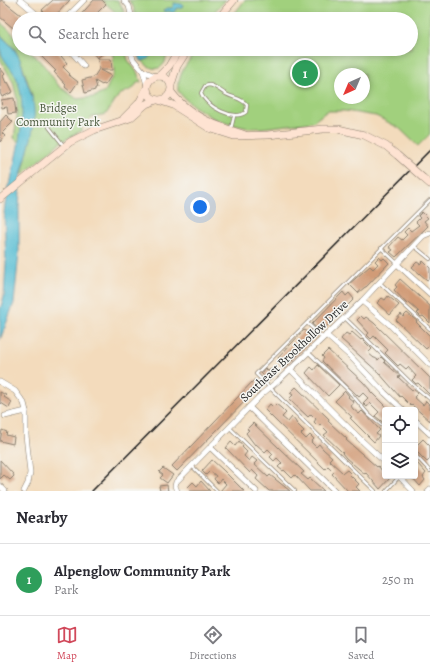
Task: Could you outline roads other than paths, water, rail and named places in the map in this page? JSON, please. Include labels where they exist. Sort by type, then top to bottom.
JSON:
[{"type":"main road","points":[[223,12],[234,0]]},
{"type":"main road","points":[[122,120],[139,103],[148,82],[169,66],[175,56]]},
{"type":"main road","points":[[2,198],[64,146],[82,135],[130,118],[146,104],[167,98],[177,66],[183,56]]},
{"type":"main road","points":[[157,76],[166,78],[171,88],[185,106],[198,115],[211,123],[247,136]]},
{"type":"main road","points":[[147,87],[150,97],[173,105],[209,128],[234,136],[268,135],[323,129],[338,129],[364,135],[386,146],[430,184]]},
{"type":"street","points":[[20,0],[34,12]]},
{"type":"street","points":[[72,12],[84,0]]},
{"type":"street","points":[[124,0],[129,6],[130,12]]},
{"type":"street","points":[[75,56],[84,66]]},
{"type":"street","points":[[132,56],[143,72],[147,87]]},
{"type":"street","points":[[143,72],[157,76]]},
{"type":"street","name":"Southeast Brookhollow Drive","points":[[176,488],[176,482],[249,408],[291,370],[362,301],[423,236],[430,234]]},
{"type":"street","points":[[397,264],[430,294]]},
{"type":"street","points":[[362,301],[389,324],[430,365]]},
{"type":"street","points":[[325,336],[350,356],[400,407]]},
{"type":"street","points":[[291,370],[330,408],[349,430],[382,459]]},
{"type":"street","points":[[0,382],[18,394],[24,403],[26,411],[26,435],[30,473],[28,483],[24,491]]},
{"type":"street","points":[[249,408],[335,491]]},
{"type":"street","points":[[5,416],[26,411]]},
{"type":"street","points":[[418,423],[430,434]]},
{"type":"street","points":[[211,448],[256,491]]},
{"type":"street","points":[[402,479],[413,491]]},
{"type":"street","points":[[0,486],[5,491]]},
{"type":"lane","points":[[209,84],[227,95],[245,102],[247,105],[246,112],[239,116],[234,116],[205,102],[201,93],[205,86],[209,84]]},
{"type":"lane","points":[[231,130],[234,116]]},
{"type":"lane","points":[[49,127],[64,146]]},
{"type":"lane","points":[[375,491],[269,389],[256,374],[430,200]]},
{"type":"lane","points":[[414,246],[430,259]]},
{"type":"lane","points":[[381,248],[397,264]]},
{"type":"lane","points":[[380,283],[430,329]]},
{"type":"lane","points":[[344,318],[412,384],[430,399]]},
{"type":"lane","points":[[307,323],[325,336]]},
{"type":"lane","points":[[308,352],[348,390],[369,415],[382,426]]},
{"type":"lane","points":[[230,428],[295,491]]},
{"type":"lane","points":[[418,458],[430,471]]},
{"type":"lane","points":[[192,466],[217,491]]},
{"type":"lane","points":[[386,491],[396,479]]},
{"type":"water","points":[[174,3],[183,5],[182,8],[177,8],[174,12],[163,11],[166,8],[172,8]]},
{"type":"water","points":[[0,35],[12,46],[12,56],[19,57],[33,99],[34,123],[19,189],[19,253],[14,303],[0,340],[0,310],[4,296],[6,263],[4,211],[18,144],[22,119],[22,107],[21,94],[17,78],[5,61],[0,47]]},
{"type":"water","points":[[139,56],[150,56],[145,60],[141,61]]},
{"type":"railway","points":[[92,491],[430,150]]},
{"type":"place","name":"Alpenglow Community Park","points":[[305,73]]},
{"type":"park label","name":"Bridges Community Park","points":[[58,115]]}]
